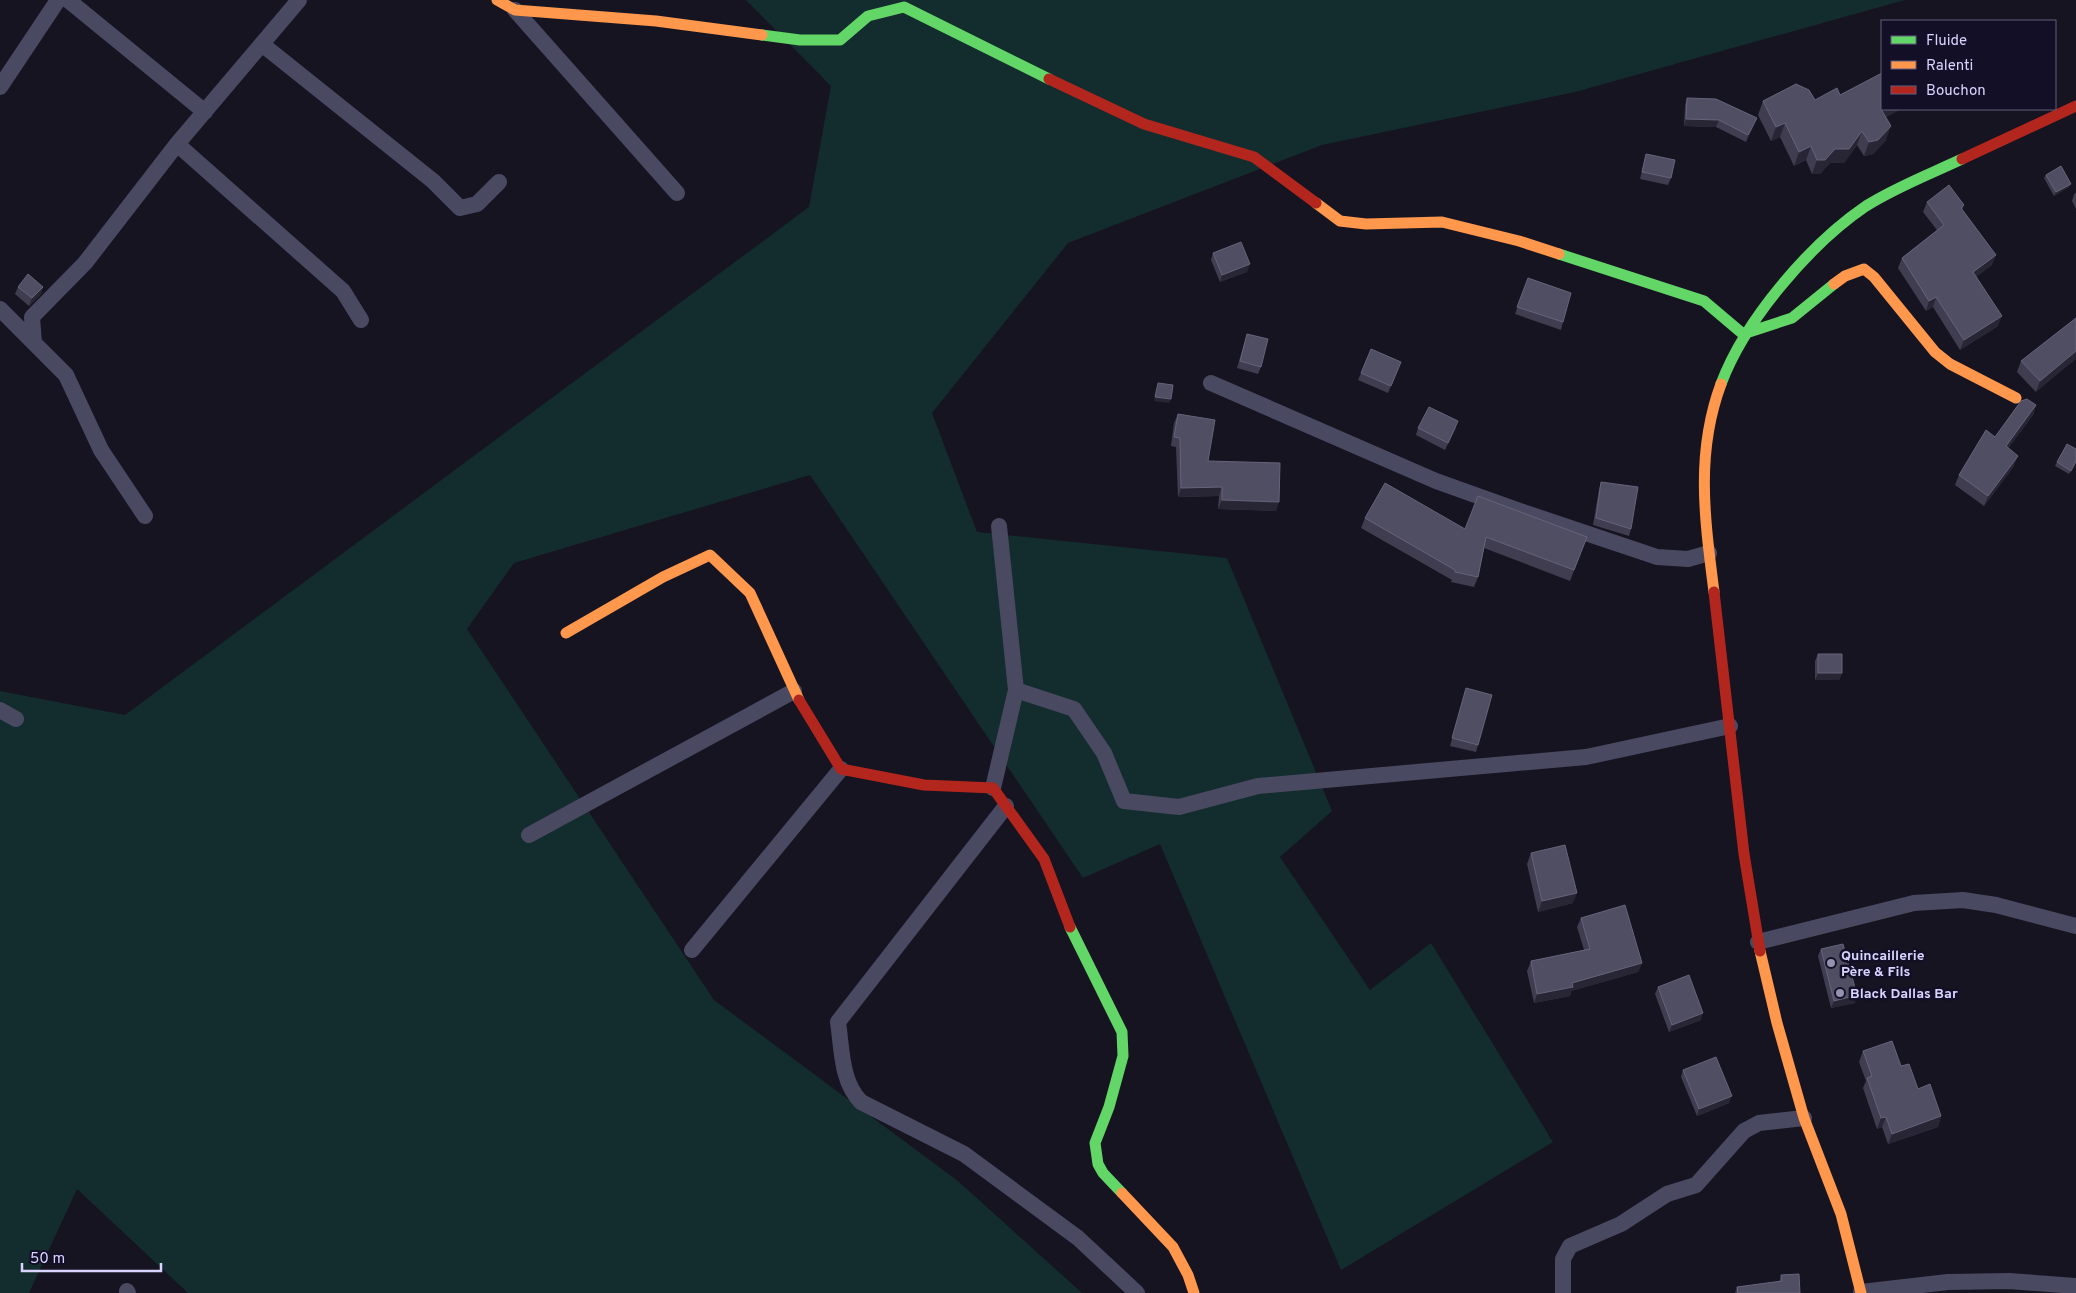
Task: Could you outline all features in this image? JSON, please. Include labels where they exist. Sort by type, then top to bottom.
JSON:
[{"type":"street","points":[[0,87],[58,0]]},
{"type":"street","points":[[68,0],[205,112]]},
{"type":"street","points":[[34,343],[32,317],[85,262],[177,144],[263,45],[299,0]]},
{"type":"street","points":[[497,0],[515,10],[677,193]]},
{"type":"street","points":[[515,10],[656,21],[800,40],[840,40],[868,16],[904,7],[979,46],[1144,124],[1254,157],[1340,220],[1366,224],[1442,222],[1519,241],[1704,301],[1743,334]]},
{"type":"street","points":[[263,45],[433,181],[460,208],[476,204],[499,182]]},
{"type":"street","points":[[2076,106],[1876,200],[1825,240],[1778,288],[1743,334],[1723,378],[1709,420],[1703,462],[1703,500],[1709,553],[1744,854],[1758,942],[1777,1023],[1804,1118],[1840,1214],[1861,1292],[1948,1282],[2009,1281],[2076,1286]]},
{"type":"street","points":[[177,144],[343,291],[361,320]]},
{"type":"street","points":[[1743,334],[1797,315],[1820,294],[1852,272],[1864,269],[1874,277],[1935,352],[1950,364],[2016,398]]},
{"type":"street","points":[[0,309],[66,376],[101,450],[145,516]]},
{"type":"street","points":[[1211,383],[1436,481],[1520,511],[1657,557],[1688,559],[1709,553]]},
{"type":"street","points":[[999,526],[1016,690],[993,788],[1044,859],[1073,935],[1108,1000],[1122,1032],[1123,1056],[1109,1107],[1095,1143],[1098,1164],[1103,1173],[1174,1247],[1188,1275],[1194,1293]]},
{"type":"street","points":[[566,633],[663,577],[710,555],[750,593],[794,691],[841,769],[924,785],[993,788]]},
{"type":"street","points":[[1016,690],[1074,709],[1104,753],[1124,801],[1179,807],[1258,786],[1586,757],[1730,726]]},
{"type":"street","points":[[529,836],[794,691]]},
{"type":"street","points":[[0,710],[16,719]]},
{"type":"street","points":[[692,950],[841,769]]},
{"type":"street","points":[[1006,806],[838,1022],[847,1079],[852,1092],[861,1102],[964,1154],[1078,1238],[1137,1293]]},
{"type":"street","points":[[1758,942],[1914,903],[1963,900],[1996,904],[2076,926]]},
{"type":"street","points":[[1562,1293],[1563,1259],[1570,1246],[1621,1224],[1667,1194],[1696,1185],[1744,1131],[1759,1123],[1804,1118]]},
{"type":"green space","points":[[746,0],[1905,0],[1575,92],[1322,145],[1068,243],[932,413],[977,532],[1227,558],[1332,811],[1280,857],[1370,990],[1431,943],[1553,1142],[1341,1270],[1160,844],[1083,878],[810,475],[514,563],[467,629],[714,1000],[958,1181],[1082,1293],[188,1293],[77,1189],[29,1293],[0,1293],[0,691],[125,715],[809,207],[831,86]]},
{"type":"building","points":[[1881,74],[1881,110],[1891,126],[1878,140],[1869,142],[1862,131],[1849,149],[1835,149],[1825,160],[1817,160],[1811,146],[1799,152],[1785,123],[1776,127],[1763,101],[1796,84],[1809,90],[1815,100],[1837,88],[1840,95]]},
{"type":"building","points":[[1687,98],[1716,99],[1757,118],[1748,135],[1719,120],[1686,119]]},
{"type":"building","points":[[1646,154],[1675,160],[1671,178],[1642,172]]},
{"type":"building","points":[[2061,166],[2071,184],[2056,192],[2046,175]]},
{"type":"building","points":[[1949,185],[1964,205],[1961,208],[1996,255],[1973,272],[2002,316],[1964,340],[1936,297],[1929,301],[1902,258],[1944,225],[1927,202]]},
{"type":"building","points":[[1241,242],[1250,264],[1222,275],[1213,253]]},
{"type":"building","points":[[28,274],[43,287],[32,298],[18,287]]},
{"type":"building","points":[[1528,278],[1571,293],[1563,322],[1517,307]]},
{"type":"building","points":[[2076,318],[2076,351],[2040,381],[2021,361]]},
{"type":"building","points":[[1247,334],[1268,339],[1261,367],[1240,361]]},
{"type":"building","points":[[1371,349],[1401,362],[1391,386],[1361,373]]},
{"type":"building","points":[[1158,383],[1173,385],[1171,399],[1155,397]]},
{"type":"building","points":[[2027,399],[2036,405],[2006,446],[2018,456],[1988,496],[1959,475],[1986,430],[1995,437],[2021,401]]},
{"type":"building","points":[[1429,407],[1458,421],[1448,443],[1418,428]]},
{"type":"building","points":[[1178,414],[1215,420],[1208,461],[1280,463],[1279,502],[1222,500],[1222,487],[1181,488],[1180,438],[1174,437]]},
{"type":"building","points":[[2067,444],[2076,449],[2076,461],[2071,471],[2057,462]]},
{"type":"building","points":[[1601,482],[1638,487],[1631,529],[1596,518]]},
{"type":"building","points":[[1385,483],[1465,529],[1478,496],[1587,537],[1574,570],[1486,537],[1478,577],[1455,572],[1455,570],[1365,518]]},
{"type":"building","points":[[1818,654],[1842,654],[1842,673],[1818,673]]},
{"type":"building","points":[[1466,688],[1492,695],[1478,745],[1452,738]]},
{"type":"building","points":[[1565,845],[1577,893],[1542,901],[1531,853]]},
{"type":"building","points":[[1625,905],[1642,963],[1572,983],[1573,987],[1537,994],[1531,961],[1590,949],[1581,918]]},
{"type":"building","points":[[1843,944],[1857,995],[1834,1001],[1821,949]]},
{"type":"building","points":[[1689,975],[1703,1013],[1672,1025],[1658,987]]},
{"type":"building","points":[[1892,1041],[1901,1066],[1909,1064],[1918,1089],[1930,1084],[1941,1116],[1892,1134],[1886,1117],[1881,1118],[1867,1078],[1872,1076],[1863,1051]]},
{"type":"building","points":[[1716,1057],[1732,1096],[1699,1109],[1683,1070]]},
{"type":"building","points":[[1799,1274],[1800,1293],[1738,1293],[1737,1287],[1782,1281],[1781,1275]]},
{"type":"traffic: fast","points":[[762,35],[800,40],[840,40],[868,16],[904,7],[1049,79]]},
{"type":"traffic: fast","points":[[1721,384],[1746,335],[1763,310],[1781,285],[1823,241],[1877,199],[1962,159]]},
{"type":"traffic: fast","points":[[1559,254],[1704,301],[1743,334],[1792,318],[1834,284]]},
{"type":"traffic: fast","points":[[1070,927],[1122,1032],[1123,1056],[1109,1107],[1095,1143],[1098,1164],[1103,1173],[1122,1193]]},
{"type":"traffic: slow","points":[[497,0],[515,10],[656,21],[762,35]]},
{"type":"traffic: slow","points":[[1316,203],[1340,221],[1366,224],[1442,222],[1519,241],[1559,254]]},
{"type":"traffic: slow","points":[[1834,284],[1845,276],[1864,269],[1874,277],[1935,352],[1950,364],[2016,398]]},
{"type":"traffic: slow","points":[[1714,592],[1704,487],[1708,436],[1721,384]]},
{"type":"traffic: slow","points":[[566,633],[663,577],[710,555],[750,593],[799,700]]},
{"type":"traffic: slow","points":[[1760,951],[1777,1023],[1804,1118],[1841,1214],[1861,1293]]},
{"type":"traffic: slow","points":[[1122,1193],[1173,1247],[1188,1275],[1194,1293]]},
{"type":"traffic: jam","points":[[1049,79],[1144,124],[1254,157],[1316,203]]},
{"type":"traffic: jam","points":[[1962,159],[2076,106]]},
{"type":"traffic: jam","points":[[1714,592],[1744,854],[1760,951]]},
{"type":"traffic: jam","points":[[799,700],[841,769],[924,785],[993,788],[1044,859],[1070,927]]},
{"type":"place","name":"Quincaillerie Père & Fils","points":[[1831,963]]},
{"type":"place","name":"Black Dallas Bar","points":[[1840,993]]}]
